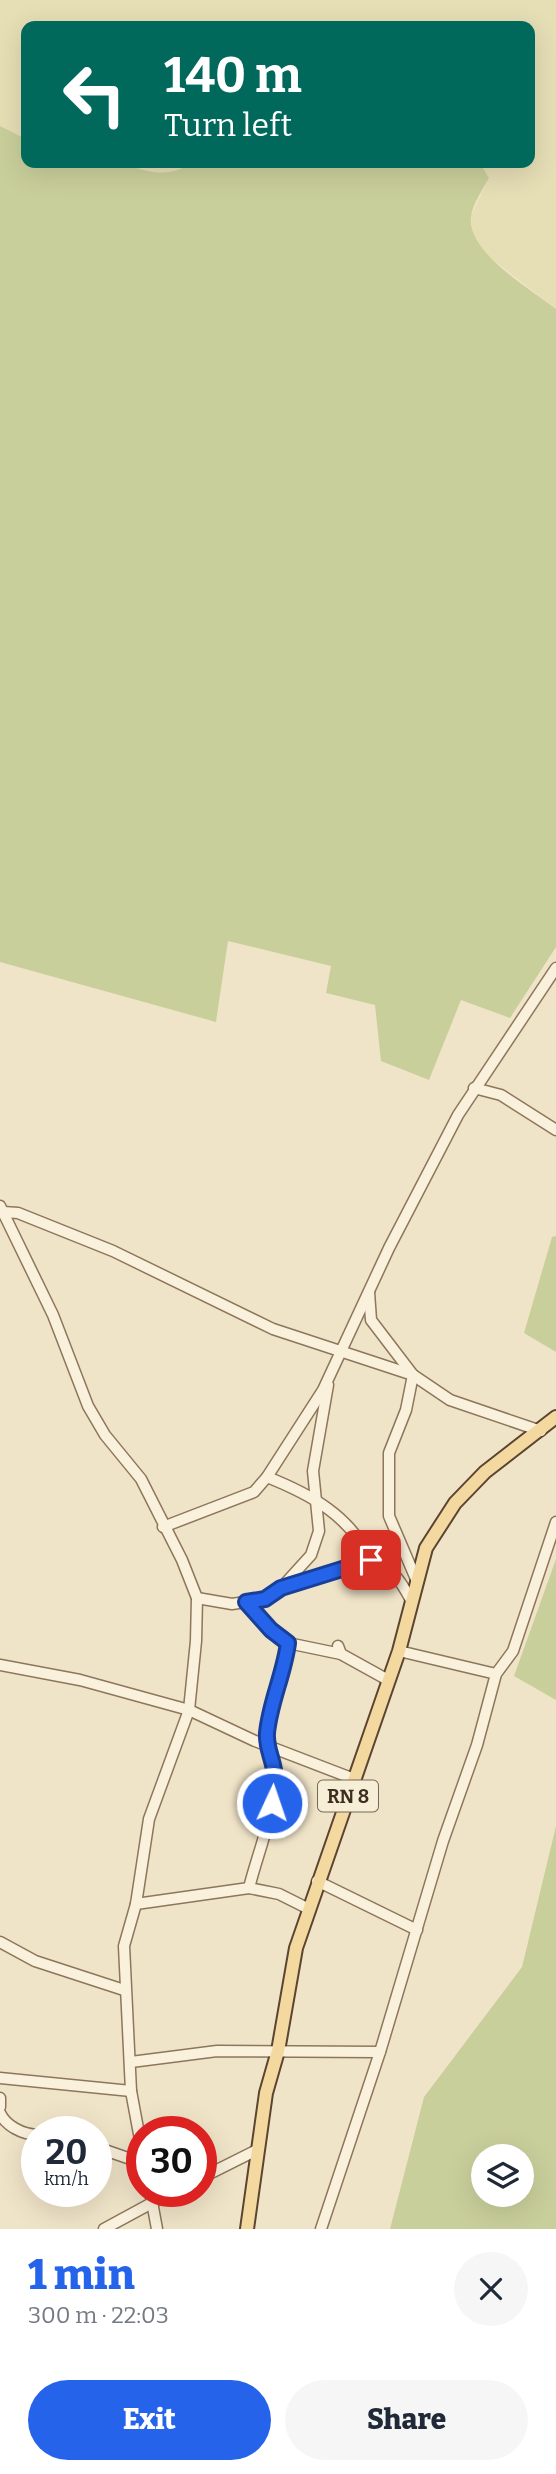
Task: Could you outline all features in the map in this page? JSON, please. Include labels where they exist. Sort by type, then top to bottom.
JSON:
[{"type":"main road","name":"RN 8","points":[[247,2229],[266,2093],[278,2051],[296,1948],[307,1908],[398,1651],[415,1579],[438,1525],[455,1503],[485,1472],[541,1432],[556,1417]]},
{"type":"street","points":[[163,1527],[254,1492],[267,1477],[329,1378],[369,1291],[474,1088],[556,968]]},
{"type":"street","points":[[474,1088],[501,1094],[556,1130]]},
{"type":"street","points":[[2,1209],[102,1246],[273,1329],[413,1376],[450,1400],[541,1432]]},
{"type":"street","points":[[2,1209],[53,1315],[88,1406],[105,1435],[141,1479],[182,1560],[197,1598],[189,1710],[149,1819],[136,1904],[124,1946],[124,1990],[131,2091],[136,2116]]},
{"type":"street","points":[[369,1291],[371,1320],[413,1376],[406,1410],[389,1453],[389,1516],[415,1579]]},
{"type":"street","points":[[197,1598],[232,1604],[265,1599],[281,1588],[311,1555],[318,1531],[313,1471],[329,1378]]},
{"type":"street","points":[[267,1477],[328,1506],[364,1546],[371,1560]]},
{"type":"street","points":[[321,2229],[380,2052],[443,1841],[487,1713],[496,1674],[513,1651],[556,1522]]},
{"type":"street","points":[[281,1588],[371,1560],[387,1566],[399,1578],[411,1600]]},
{"type":"street","points":[[246,1602],[271,1630],[288,1643],[340,1650],[388,1680]]},
{"type":"street","points":[[249,1888],[272,1803],[274,1771],[267,1745],[274,1699],[284,1673],[288,1643]]},
{"type":"street","points":[[398,1651],[496,1674]]},
{"type":"street","points":[[0,1665],[80,1680],[189,1710],[267,1745],[354,1779]]},
{"type":"street","points":[[317,1881],[417,1930]]},
{"type":"street","points":[[136,1904],[249,1888],[279,1894],[307,1908]]},
{"type":"street","points":[[0,1942],[35,1961],[124,1990]]},
{"type":"street","points":[[131,2063],[217,2051],[380,2052]]},
{"type":"street","points":[[0,2078],[131,2091]]},
{"type":"street","points":[[0,2098],[0,2107]]},
{"type":"street","points":[[0,2113],[10,2126],[21,2131]]},
{"type":"street","points":[[217,2170],[257,2150]]},
{"type":"street","points":[[104,2229],[135,2207]]},
{"type":"street","points":[[153,2207],[157,2229]]},
{"type":"shaded area","points":[[0,0],[556,0],[556,309],[487,255],[473,237],[471,216],[489,178],[483,168],[535,168],[535,21],[21,21],[21,136],[0,126]]},
{"type":"shaded area","points":[[131,168],[184,168],[175,173],[146,172]]},
{"type":"green space","points":[[0,126],[21,136],[21,168],[134,168],[160,173],[183,168],[483,168],[489,178],[471,217],[472,230],[479,244],[517,281],[556,309],[556,947],[510,1018],[461,1000],[429,1080],[381,1061],[375,1005],[326,993],[331,966],[228,941],[216,1022],[0,962]]},
{"type":"green space","points":[[556,1236],[556,1352],[524,1333],[552,1237]]},
{"type":"green space","points":[[556,1559],[556,1700],[514,1676]]},
{"type":"green space","points":[[556,1826],[556,2229],[390,2229],[424,2097],[522,1967]]},
{"type":"route","points":[[272,1803],[274,1771],[267,1745],[267,1731],[274,1699],[284,1673],[288,1643],[271,1630],[246,1602],[265,1599],[281,1588],[371,1560]]}]
